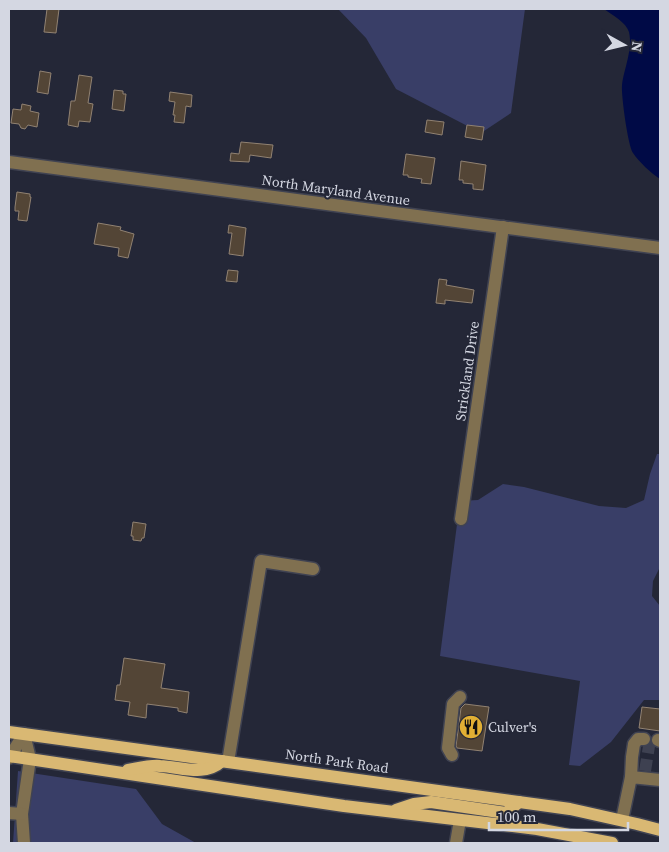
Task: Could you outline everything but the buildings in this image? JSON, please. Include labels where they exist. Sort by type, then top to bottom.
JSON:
[{"type":"main road","name":"North Park Road","points":[[9,732],[570,809],[660,830]]},
{"type":"main road","points":[[9,757],[344,806],[460,820],[570,839],[612,843]]},
{"type":"main road","points":[[114,772],[159,765],[200,771],[215,767],[225,761]]},
{"type":"main road","points":[[394,811],[414,804],[431,802],[506,813],[518,802]]},
{"type":"street","name":"North Maryland Avenue","points":[[9,162],[660,248]]},
{"type":"street","name":"Strickland Drive","points":[[461,518],[503,227]]},
{"type":"street","points":[[225,761],[261,561],[313,570]]},
{"type":"street","points":[[452,755],[448,748],[453,704],[460,697]]},
{"type":"street","points":[[9,757],[24,734]]},
{"type":"street","points":[[24,734],[30,759],[22,814],[24,843]]},
{"type":"street","points":[[622,820],[640,775],[634,744],[638,739],[644,739]]},
{"type":"street","points":[[640,775],[660,778]]},
{"type":"street","points":[[9,813],[22,814]]},
{"type":"street","points":[[456,843],[460,820]]},
{"type":"shaded area","points":[[338,9],[525,9],[511,113],[481,133],[396,89],[366,38]]},
{"type":"shaded area","points":[[604,9],[660,9],[660,179],[642,164],[631,148],[625,120],[622,91],[629,52],[629,32],[622,22]]},
{"type":"shaded area","points":[[657,454],[660,454],[660,567],[653,581],[652,596],[660,606],[660,700],[644,700],[611,742],[580,766],[569,765],[580,681],[440,656],[460,501],[478,500],[503,484],[524,487],[599,506],[626,508],[644,500]]},
{"type":"shaded area","points":[[18,771],[136,789],[162,824],[196,843],[13,843]]},
{"type":"tunnel","points":[[645,771],[650,740]]},
{"type":"place","name":"Culver's","points":[[471,727]]}]
